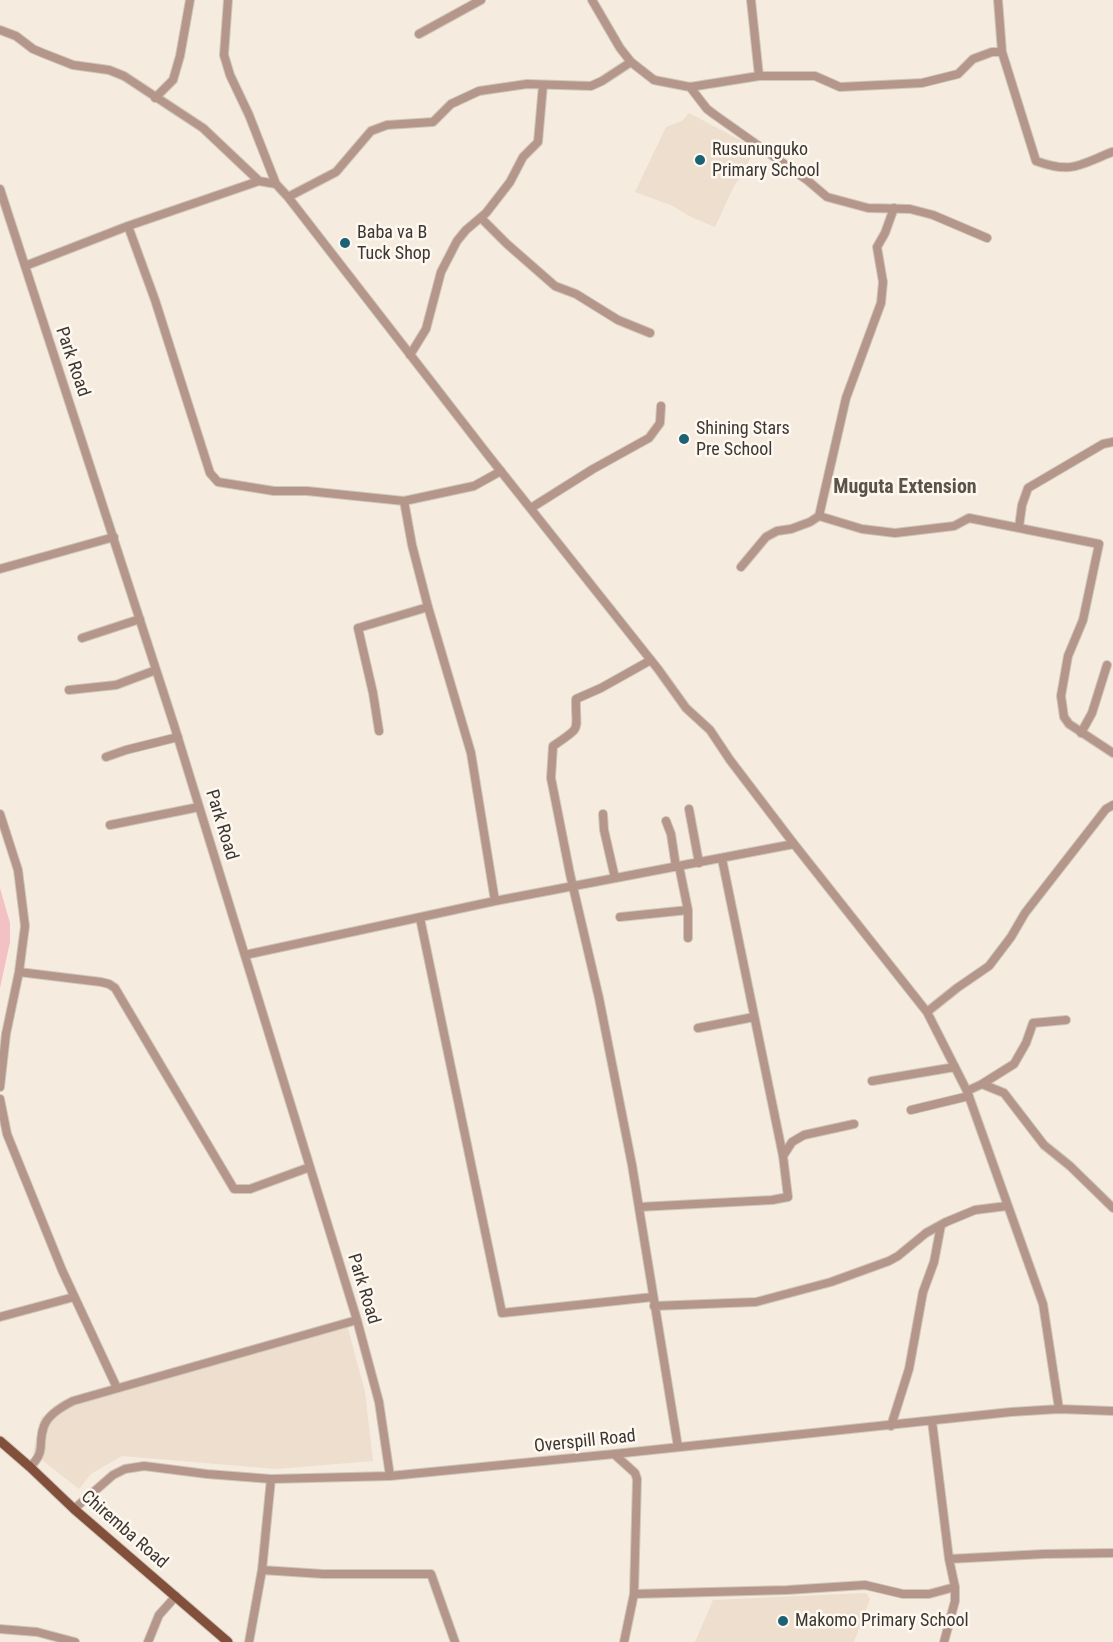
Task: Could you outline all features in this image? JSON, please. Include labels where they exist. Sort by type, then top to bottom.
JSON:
[{"type":"main road","name":"Chiremba Road","points":[[0,1441],[74,1509],[228,1642]]},
{"type":"street","points":[[155,98],[173,80],[180,56],[190,0]]},
{"type":"street","points":[[228,0],[224,55],[230,75],[249,115],[276,184],[651,660],[686,708],[710,730],[794,844],[927,1012],[968,1094],[1043,1304],[1059,1408]]},
{"type":"street","points":[[419,34],[481,0]]},
{"type":"street","points":[[592,0],[620,48],[631,62],[654,80],[690,87],[759,76],[815,76],[840,87],[922,83],[958,74],[973,59],[992,52],[1002,52]]},
{"type":"street","points":[[751,0],[759,76]]},
{"type":"street","points":[[998,0],[1002,52],[1036,161],[1054,167],[1078,168],[1112,152]]},
{"type":"street","points":[[0,30],[16,36],[33,49],[73,65],[110,70],[124,76],[203,128],[259,181]]},
{"type":"street","points":[[288,197],[336,172],[365,135],[387,124],[433,122],[452,104],[484,89],[514,85],[577,87],[596,85],[631,62]]},
{"type":"street","points":[[410,355],[429,321],[440,276],[448,257],[462,234],[481,218],[510,182],[523,157],[538,142],[543,85]]},
{"type":"street","points":[[690,87],[714,115],[807,180],[824,195],[857,206],[910,209],[933,215],[987,238]]},
{"type":"street","points":[[25,266],[128,226],[259,181],[276,184]]},
{"type":"street","name":"Park Road","points":[[0,189],[178,737],[357,1320],[379,1402],[390,1476]]},
{"type":"street","points":[[741,567],[766,537],[777,531],[810,522],[819,516],[846,398],[881,303],[884,282],[877,247],[894,208]]},
{"type":"street","points":[[481,218],[555,286],[576,294],[618,320],[650,333]]},
{"type":"street","points":[[128,226],[155,300],[210,473],[218,482],[274,490],[404,501],[474,486],[501,471]]},
{"type":"street","points":[[531,508],[583,475],[649,438],[660,423],[661,406]]},
{"type":"street","points":[[1019,527],[1022,505],[1028,488],[1103,444],[1113,442]]},
{"type":"street","points":[[404,501],[411,545],[471,753],[495,901]]},
{"type":"street","points":[[819,516],[862,529],[889,533],[954,526],[969,518],[1099,544],[1083,620],[1068,656],[1061,696],[1064,717],[1081,733],[1113,753]]},
{"type":"street","points":[[0,569],[114,537]]},
{"type":"street","points":[[379,731],[358,628],[428,607]]},
{"type":"street","points":[[82,638],[140,619]]},
{"type":"street","points":[[651,660],[576,699],[578,723],[574,732],[553,746],[551,778],[599,998],[639,1207],[678,1447]]},
{"type":"street","points":[[1081,733],[1092,713],[1107,665]]},
{"type":"street","points":[[69,690],[116,685],[156,670]]},
{"type":"street","points":[[106,757],[178,737]]},
{"type":"street","points":[[927,1012],[989,966],[1056,871],[1106,809],[1113,805]]},
{"type":"street","points":[[110,825],[200,807]]},
{"type":"street","points":[[689,809],[699,863]]},
{"type":"street","points":[[0,814],[18,870],[25,926],[19,972],[6,1034],[0,1087]]},
{"type":"street","points":[[603,814],[604,830],[615,878]]},
{"type":"street","points":[[666,821],[688,910],[688,938]]},
{"type":"street","points":[[245,956],[573,885],[794,844]]},
{"type":"street","points":[[639,1207],[772,1200],[788,1197],[783,1156],[722,859]]},
{"type":"street","points":[[620,917],[688,910]]},
{"type":"street","points":[[420,918],[502,1313],[653,1297]]},
{"type":"street","points":[[19,972],[100,982],[115,988],[234,1189],[250,1189],[310,1167]]},
{"type":"street","points":[[698,1028],[754,1017]]},
{"type":"street","points":[[911,1110],[968,1094],[1014,1064],[1026,1043],[1033,1023],[1066,1020]]},
{"type":"street","points":[[872,1081],[955,1067]]},
{"type":"street","points":[[982,1084],[1004,1093],[1044,1145],[1071,1166],[1113,1208]]},
{"type":"street","points":[[0,1100],[3,1135],[74,1297],[117,1388]]},
{"type":"street","points":[[783,1156],[792,1142],[804,1135],[854,1124]]},
{"type":"street","points":[[654,1306],[738,1304],[798,1292],[889,1261],[926,1233],[975,1210],[1007,1206]]},
{"type":"street","points":[[891,1425],[909,1369],[923,1292],[933,1262],[941,1225]]},
{"type":"street","points":[[0,1317],[74,1297]]},
{"type":"street","points":[[30,1467],[40,1456],[44,1426],[51,1416],[73,1401],[357,1320]]},
{"type":"street","name":"Overspill Road","points":[[74,1509],[113,1475],[125,1469],[144,1466],[271,1479],[390,1476],[1059,1408],[1113,1411]]},
{"type":"street","points":[[932,1421],[949,1559],[956,1587],[955,1601],[944,1642]]},
{"type":"street","points":[[614,1454],[634,1473],[636,1479],[634,1594],[624,1642]]},
{"type":"street","points":[[249,1642],[262,1570],[271,1479]]},
{"type":"street","points":[[949,1559],[1113,1553]]},
{"type":"street","points":[[262,1570],[323,1574],[431,1574],[455,1642]]},
{"type":"street","points":[[634,1594],[787,1590],[865,1585],[903,1594],[929,1594],[956,1587]]},
{"type":"street","points":[[148,1642],[159,1615],[176,1596]]},
{"type":"street","points":[[0,1629],[37,1632],[75,1642]]},
{"type":"shaded area","name":"Rusununguko Primary School","points":[[689,113],[755,148],[715,227],[673,206],[635,192],[666,127],[682,121]]},
{"type":"shaded area","points":[[0,888],[10,923],[10,942],[0,988]]},
{"type":"shaded area","points":[[346,1321],[365,1392],[373,1461],[276,1469],[122,1456],[91,1474],[79,1489],[33,1453],[41,1418],[65,1400]]},
{"type":"shaded area","name":"Makomo Primary School","points":[[866,1593],[870,1599],[854,1642],[695,1642],[713,1600]]},
{"type":"place","name":"Rusununguko Primary School","points":[[700,160]]},
{"type":"place","name":"Baba va B Tuck Shop","points":[[345,243]]},
{"type":"place","name":"Shining Stars Pre School","points":[[684,439]]},
{"type":"place","name":"Makomo Primary School","points":[[783,1621]]},
{"type":"district","name":"Muguta Extension","points":[[905,488]]}]
